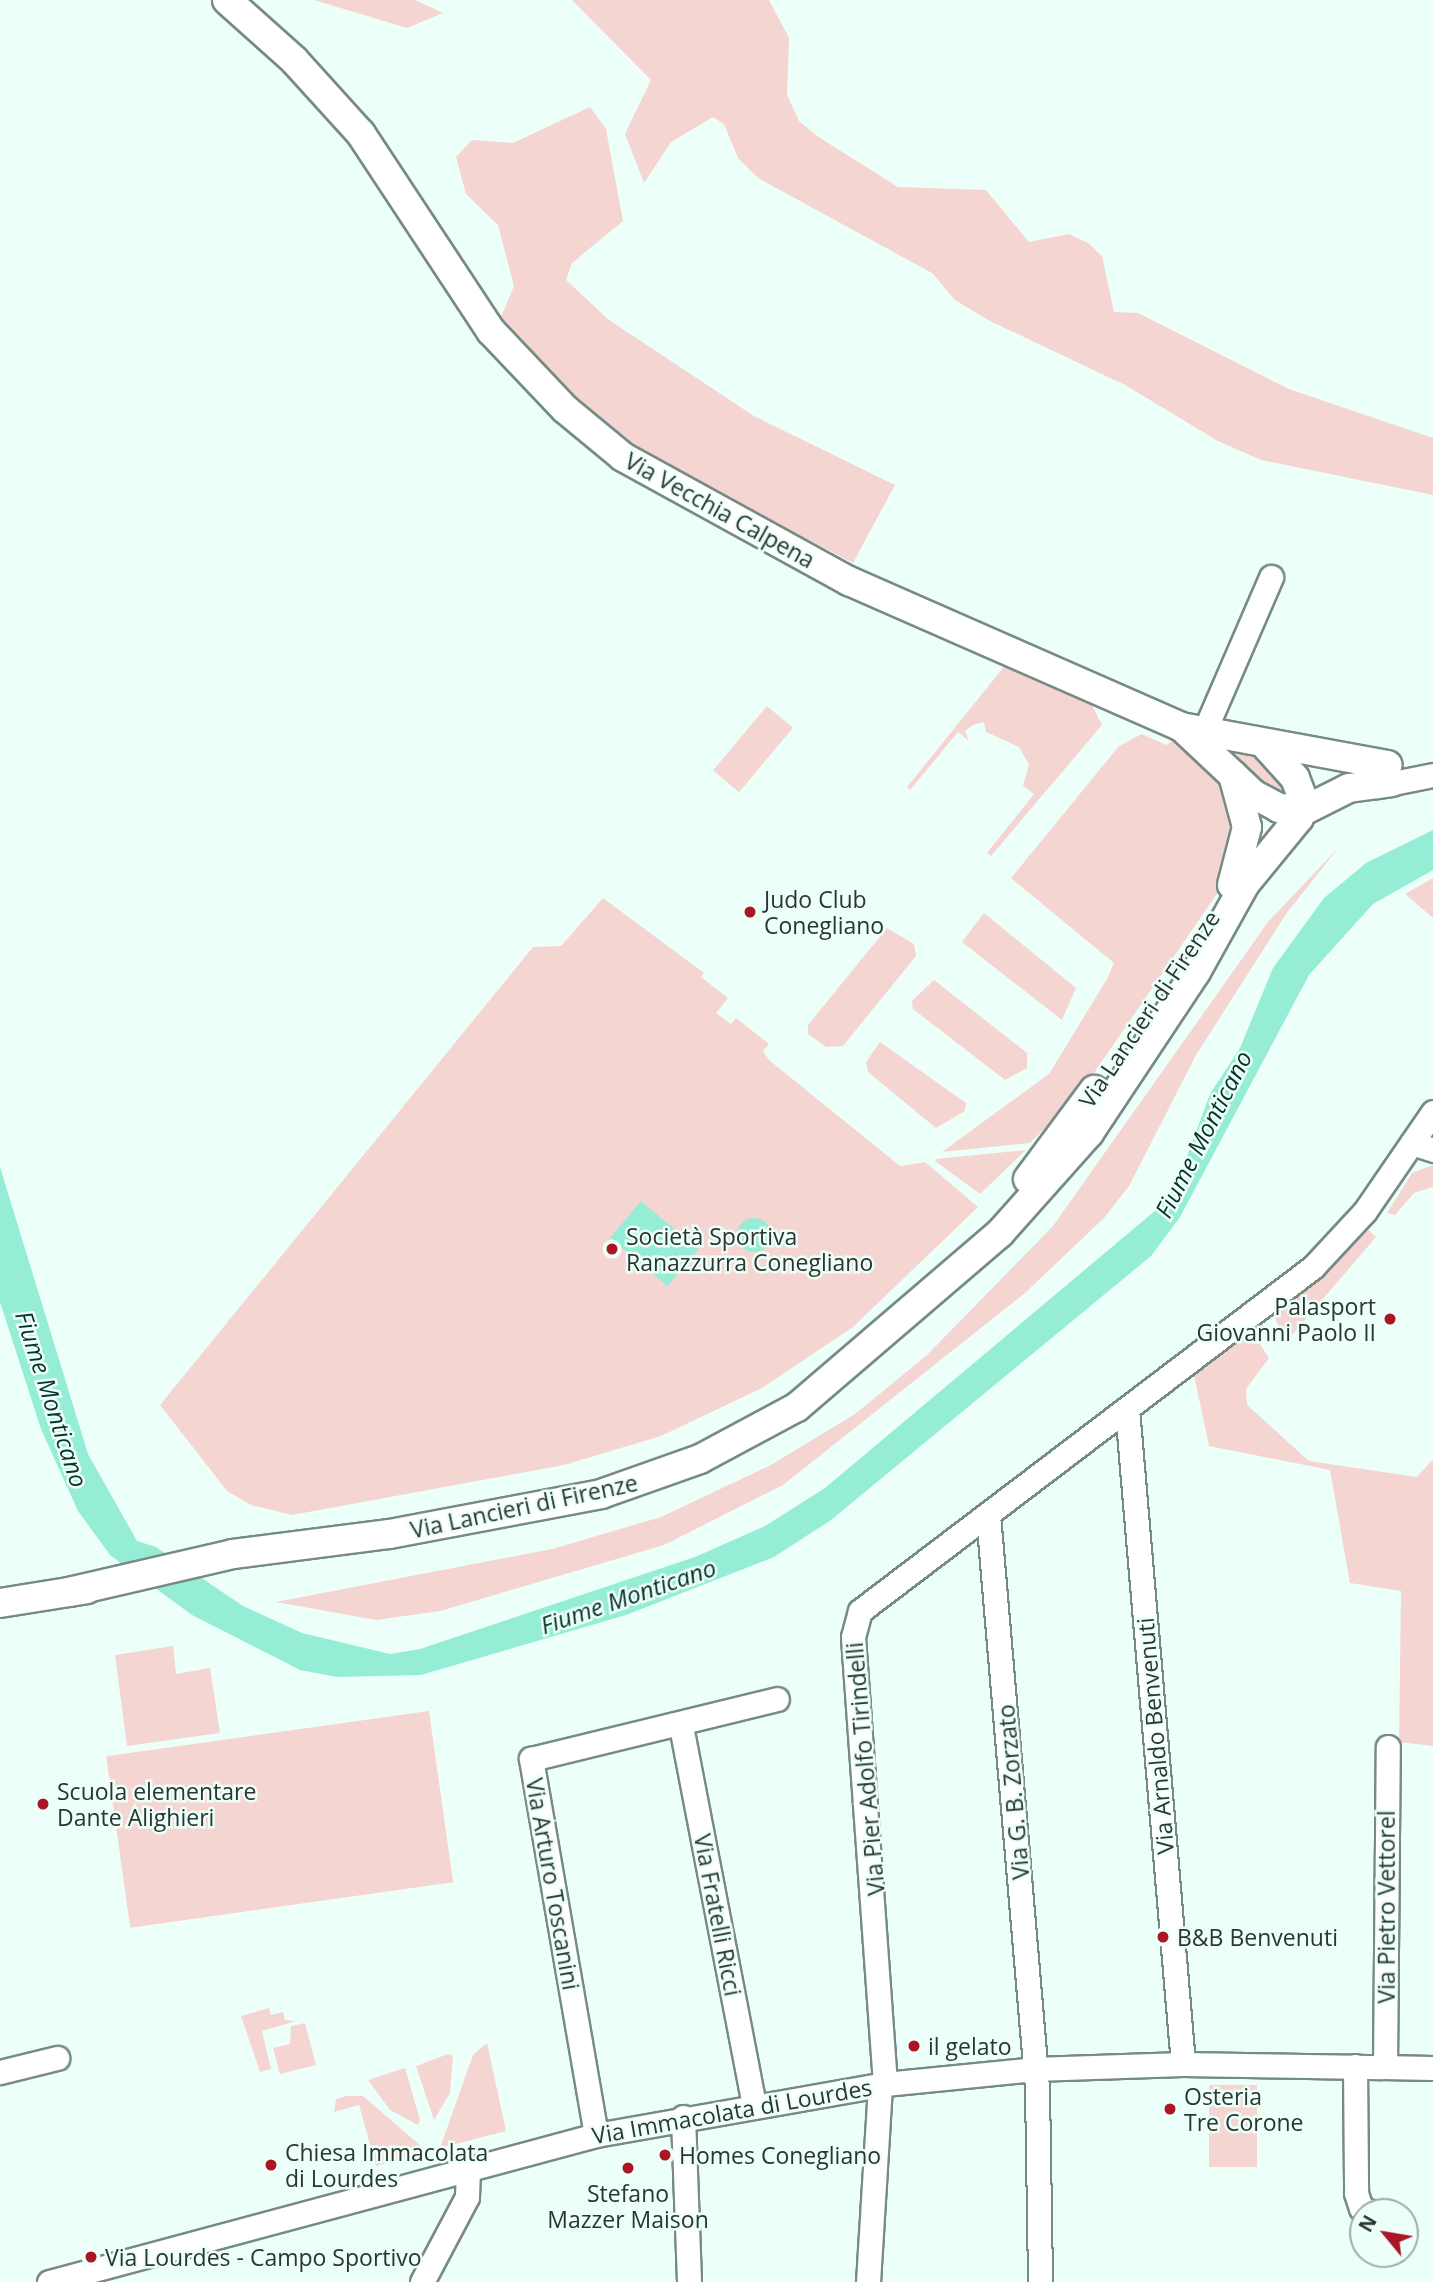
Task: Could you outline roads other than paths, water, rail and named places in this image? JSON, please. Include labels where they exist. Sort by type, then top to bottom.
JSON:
[{"type":"main road","name":"Via Vecchia Calpena","points":[[227,0],[361,134],[506,348],[623,457],[849,581],[1193,729]]},
{"type":"main road","points":[[1193,729],[1390,773]]},
{"type":"main road","points":[[1193,729],[1253,794],[1299,807],[1390,773]]},
{"type":"main road","points":[[1266,746],[1289,769],[1299,807]]},
{"type":"main road","points":[[1233,775],[1247,827],[1235,880]]},
{"type":"main road","name":"Via Lancieri di Firenze","points":[[0,1603],[244,1561],[601,1494],[700,1459],[797,1407],[936,1291],[1071,1157],[1196,972],[1245,884],[1299,807]]},
{"type":"main road","name":"Via Lancieri di Firenze","points":[[936,1291],[1074,1119],[1235,880]]},
{"type":"street","points":[[1193,729],[1271,577]]},
{"type":"street","points":[[1196,972],[1297,833],[1335,804],[1390,773],[1433,766]]},
{"type":"street","points":[[1390,773],[1433,775]]},
{"type":"street","name":"Via Lancieri di Firenze","points":[[1235,880],[1299,807]]},
{"type":"street","name":"Via Pier Adolfo Tirindelli","points":[[868,2282],[877,2194],[883,2084],[854,1624],[860,1611],[1331,1251],[1423,1146],[1433,1112]]},
{"type":"street","name":"Via Arnaldo Benvenuti","points":[[1127,1409],[1183,2064]]},
{"type":"street","name":"Via G. B. Zorzato","points":[[988,1515],[1034,2069],[1040,2282]]},
{"type":"street","name":"Via Arturo Toscanini","points":[[596,2135],[531,1759],[681,1726],[777,1699]]},
{"type":"street","name":"Via Fratelli Ricci","points":[[681,1726],[754,2104]]},
{"type":"street","name":"Via Pietro Vettorel","points":[[1385,2067],[1388,1747]]},
{"type":"street","points":[[0,2072],[57,2058]]},
{"type":"street","name":"Via Immacolata di Lourdes","points":[[49,2282],[596,2135],[754,2104],[883,2084],[1034,2069],[1183,2064],[1433,2068]]},
{"type":"street","points":[[1355,2066],[1358,2198]]},
{"type":"street","points":[[683,2117],[689,2282]]},
{"type":"street","points":[[422,2282],[467,2197],[468,2169]]},
{"type":"water","name":"Fiume Monticano","points":[[1433,830],[1433,870],[1373,904],[1309,975],[1180,1217],[1151,1256],[831,1520],[774,1557],[626,1615],[421,1675],[337,1677],[300,1670],[192,1615],[110,1555],[78,1511],[41,1429],[0,1302],[0,1167],[88,1454],[137,1541],[156,1547],[243,1606],[302,1633],[390,1654],[420,1649],[695,1557],[765,1526],[825,1488],[1156,1210],[1177,1183],[1210,1094],[1240,1048],[1273,968],[1324,898],[1366,863]]},
{"type":"water","points":[[641,1201],[698,1249],[668,1286],[610,1238]]},
{"type":"water","points":[[754,1218],[766,1223],[771,1235],[766,1247],[754,1252],[742,1247],[737,1235],[742,1223]]},
{"type":"place","name":"Judo Club Conegliano","points":[[750,912]]},
{"type":"place","name":"Società Sportiva Ranazzurra Conegliano","points":[[612,1249]]},
{"type":"place","name":"Palasport Giovanni Paolo II","points":[[1390,1319]]},
{"type":"place","name":"Scuola elementare Dante Alighieri","points":[[43,1804]]},
{"type":"place","name":"B&B Benvenuti","points":[[1163,1937]]},
{"type":"place","name":"il gelato","points":[[914,2046]]},
{"type":"place","name":"Osteria Tre Corone","points":[[1170,2109]]},
{"type":"place","name":"Homes Conegliano","points":[[665,2155]]},
{"type":"place","name":"Chiesa Immacolata di Lourdes","points":[[271,2165]]},
{"type":"place","name":"Stefano Mazzer Maison","points":[[628,2168]]},
{"type":"place","name":"Via Lourdes - Campo Sportivo","points":[[91,2257]]}]
